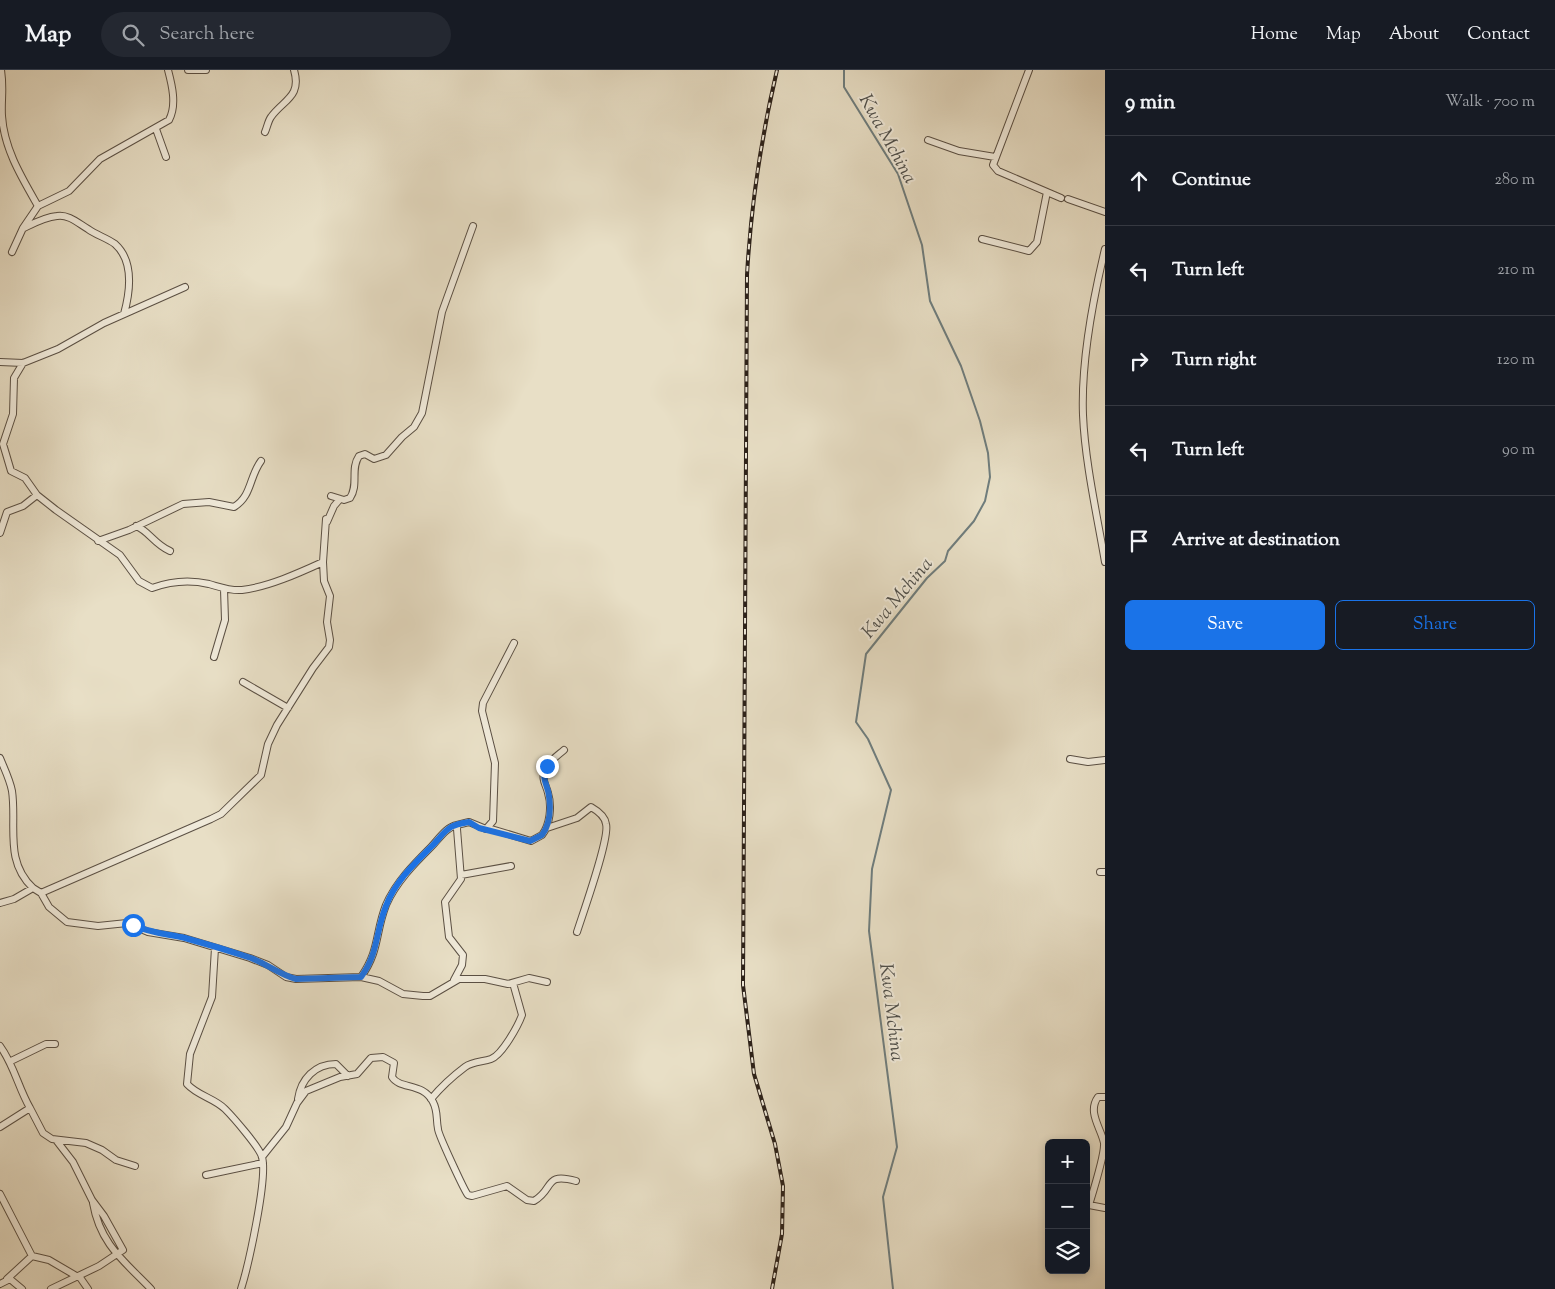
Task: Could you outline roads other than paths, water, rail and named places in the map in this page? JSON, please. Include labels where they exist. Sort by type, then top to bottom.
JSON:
[{"type":"street","points":[[1,70],[4,90],[2,117],[9,147],[15,166],[38,206]]},
{"type":"street","points":[[12,252],[23,228],[38,206],[69,191],[107,154],[156,129],[169,120],[172,111],[173,89],[168,70]]},
{"type":"street","points":[[188,70],[206,70]]},
{"type":"street","points":[[265,132],[271,118],[293,94],[296,84],[294,70]]},
{"type":"street","points":[[1029,70],[993,165],[998,171],[1047,192],[1105,212]]},
{"type":"street","points":[[156,129],[166,157]]},
{"type":"street","points":[[928,140],[959,152],[995,157]]},
{"type":"street","points":[[982,239],[1029,251],[1037,242],[1047,192]]},
{"type":"street","points":[[23,228],[50,217],[62,216],[73,220],[114,243],[122,255],[129,274],[129,292],[124,314]]},
{"type":"street","points":[[331,496],[347,500],[354,493],[355,464],[360,456],[365,454],[374,459],[386,455],[419,420],[442,312],[473,226]]},
{"type":"street","points":[[1105,249],[1092,311],[1083,386],[1083,417],[1105,562]]},
{"type":"street","points":[[0,362],[23,363],[58,349],[124,314],[185,287]]},
{"type":"street","points":[[23,363],[14,378],[13,414],[3,444],[11,471],[26,478],[38,495],[98,541],[120,554],[139,581],[152,588],[171,581],[199,582],[224,589],[242,590],[295,575],[323,562]]},
{"type":"street","points":[[98,541],[136,526],[182,504],[209,502],[234,507],[244,500],[249,491],[251,478],[261,461]]},
{"type":"street","points":[[0,534],[7,512],[23,506],[38,495]]},
{"type":"street","points":[[41,893],[221,814],[262,775],[268,744],[288,708],[329,647],[327,618],[330,600],[322,572],[327,521],[340,499]]},
{"type":"street","points":[[136,526],[144,530],[157,544],[170,551]]},
{"type":"street","points":[[214,657],[225,620],[224,589]]},
{"type":"street","points":[[488,828],[494,818],[496,767],[483,721],[483,703],[514,643]]},
{"type":"street","points":[[243,682],[288,708]]},
{"type":"street","points":[[361,977],[370,964],[376,949],[380,924],[387,904],[398,884],[413,864],[448,829],[469,822],[479,828],[488,828],[532,841],[540,838],[547,828],[549,796],[543,781],[544,772],[550,763],[564,750]]},
{"type":"street","points":[[0,758],[12,789],[13,850],[25,880],[32,888],[41,893],[49,906],[67,922],[98,926],[127,923],[148,932],[184,938],[259,961],[286,976],[296,979],[361,977],[379,981],[403,994],[428,996],[454,980],[485,979],[502,984],[529,978],[547,982]]},
{"type":"street","points":[[1070,759],[1088,762],[1105,760]]},
{"type":"street","points":[[547,828],[577,818],[591,807],[602,815],[606,824],[602,849],[577,932]]},
{"type":"street","points":[[454,980],[462,964],[463,955],[449,937],[445,902],[448,895],[459,883],[461,875],[457,825]]},
{"type":"street","points":[[461,875],[510,866]]},
{"type":"street","points":[[0,903],[14,899],[32,888]]},
{"type":"street","points":[[215,948],[212,997],[190,1054],[188,1084],[193,1091],[215,1100],[224,1108],[262,1160],[263,1178],[254,1237],[241,1289]]},
{"type":"street","points":[[431,1099],[442,1086],[465,1067],[492,1059],[502,1052],[522,1015],[513,983]]},
{"type":"street","points":[[11,1061],[46,1044],[55,1044]]},
{"type":"street","points":[[0,1046],[11,1061],[19,1088],[43,1133],[56,1140],[86,1142],[116,1160],[135,1166]]},
{"type":"street","points":[[297,1102],[306,1091],[357,1074],[371,1058],[383,1057],[394,1063],[392,1077],[396,1082],[423,1090],[431,1099],[438,1118],[438,1130],[456,1168],[461,1185],[468,1195],[472,1196],[507,1186],[527,1200],[534,1201],[555,1179],[561,1177],[576,1181]]},
{"type":"street","points":[[206,1175],[262,1160],[286,1128],[307,1076],[313,1071],[326,1065],[336,1064],[348,1076]]},
{"type":"street","points":[[1105,1097],[1098,1098],[1095,1102],[1095,1120],[1104,1148],[1089,1205],[1105,1208]]},
{"type":"street","points":[[0,1127],[30,1108]]},
{"type":"street","points":[[52,1289],[79,1277],[123,1250],[120,1242],[92,1200],[72,1162],[56,1140]]},
{"type":"street","points":[[0,1194],[32,1256],[48,1260],[79,1277],[88,1289]]},
{"type":"street","points":[[92,1200],[96,1221],[102,1235],[135,1275],[151,1289]]},
{"type":"street","points":[[0,1284],[8,1279],[32,1256]]},
{"type":"street","points":[[8,1279],[22,1289]]},
{"type":"waterway","name":"Kwa Mchina","points":[[844,70],[844,87],[898,174],[922,245],[930,301],[961,366],[980,421],[988,453],[990,477],[985,501],[974,521],[948,551],[945,561],[927,578],[866,654],[856,722],[868,739],[891,790],[872,869],[869,931],[897,1147],[883,1197],[893,1289]]},
{"type":"railway","points":[[772,1289],[782,1234],[783,1186],[775,1144],[754,1074],[743,985],[747,275],[751,223],[758,172],[777,70]]}]
